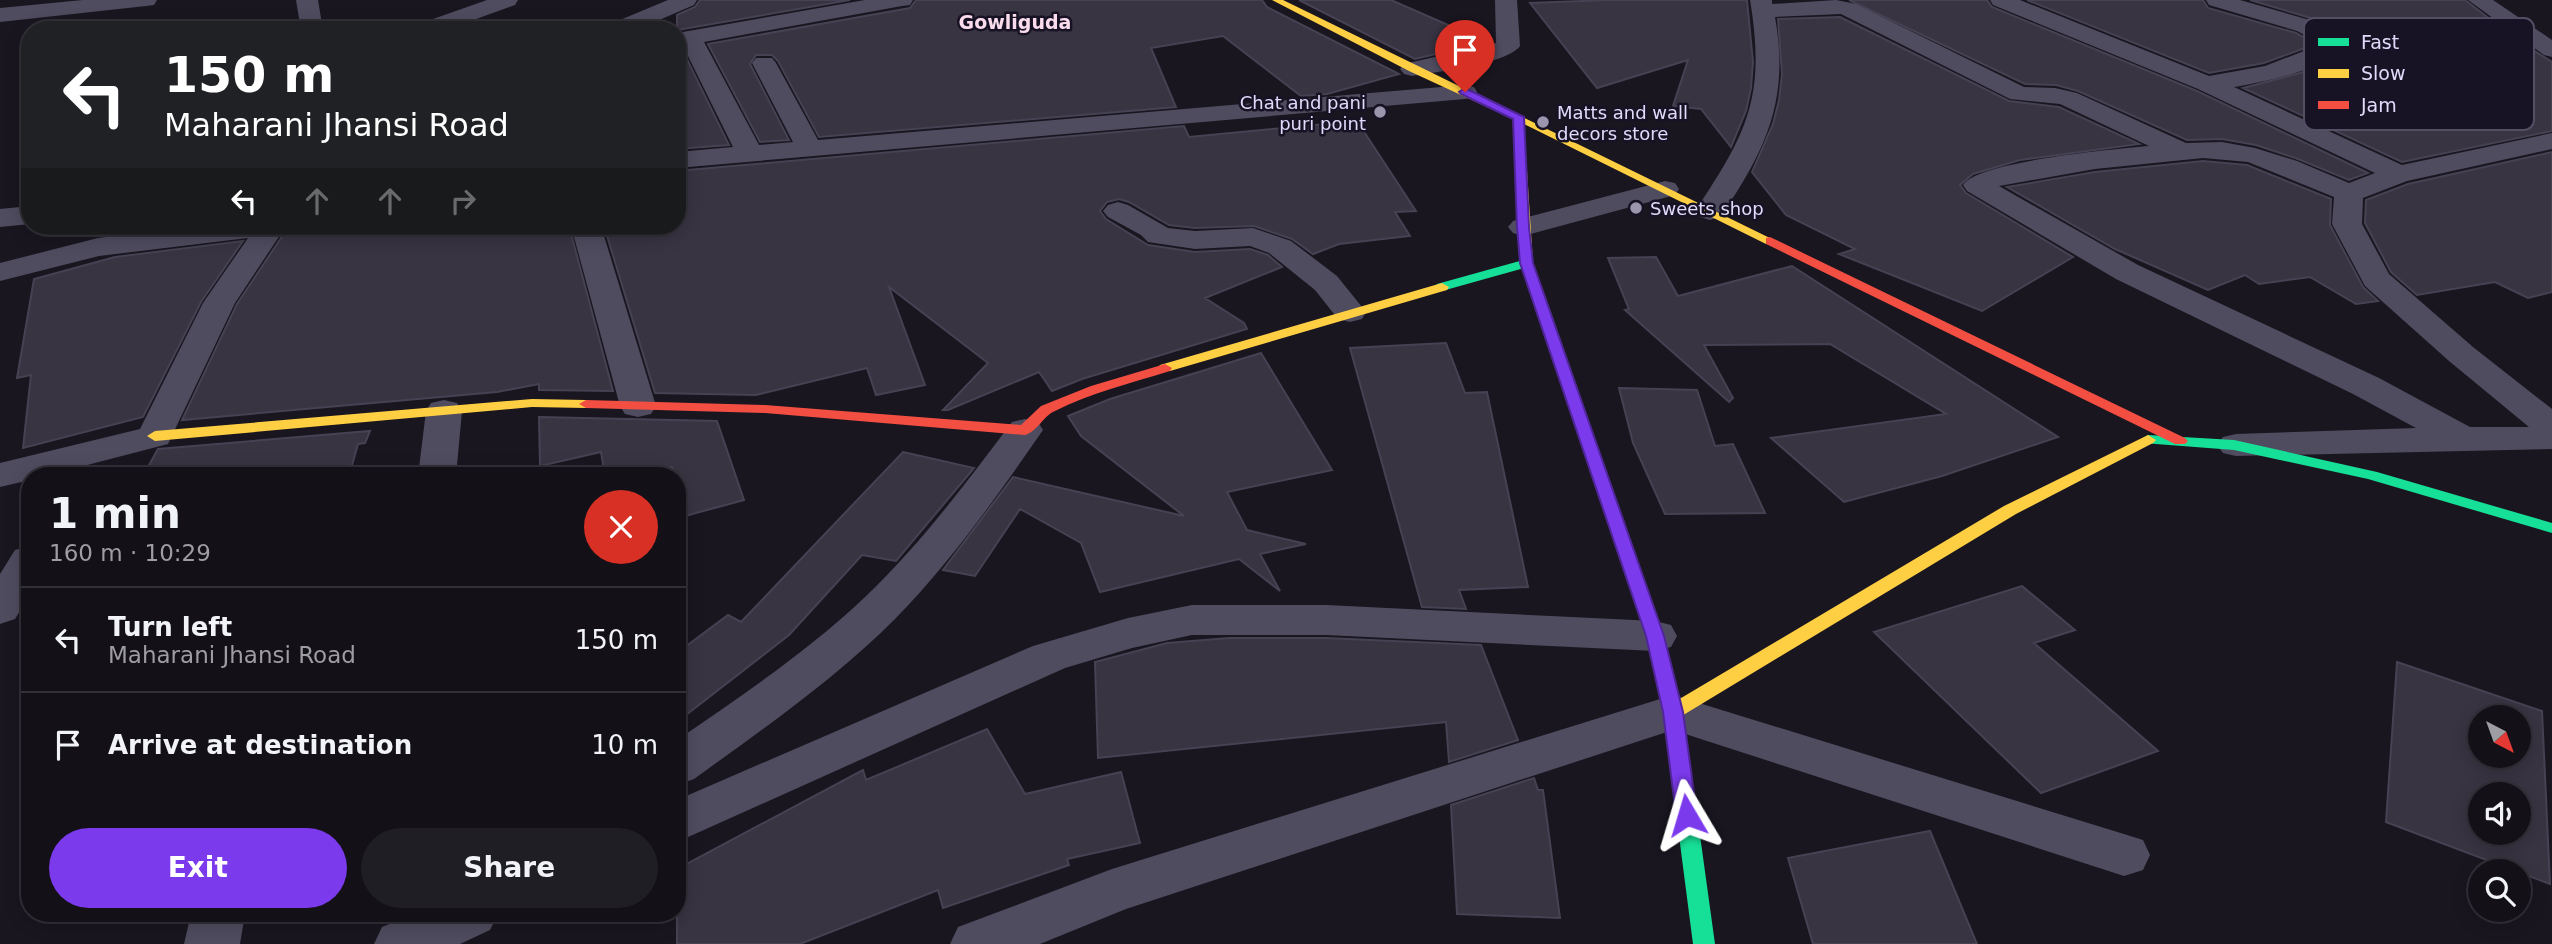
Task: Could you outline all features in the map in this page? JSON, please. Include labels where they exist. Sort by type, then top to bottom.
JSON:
[{"type":"street","points":[[0,15],[50,5],[146,0]]},
{"type":"street","points":[[307,0],[310,21]]},
{"type":"street","points":[[428,21],[507,0]]},
{"type":"street","points":[[637,21],[686,0]]},
{"type":"street","points":[[686,38],[828,6],[902,0]]},
{"type":"street","points":[[1276,0],[1412,69],[1518,117],[2182,442]]},
{"type":"street","points":[[1412,69],[1491,53],[1508,46],[1506,0]]},
{"type":"street","points":[[2001,0],[2207,84],[2304,129]]},
{"type":"street","points":[[2217,0],[2304,26]]},
{"type":"street","points":[[2479,0],[2505,18]]},
{"type":"street","points":[[2486,0],[2539,13]]},
{"type":"street","points":[[1710,211],[1742,164],[1768,92],[1767,32],[1762,5],[1834,6],[1848,9],[2019,94],[2068,98],[2184,152]]},
{"type":"street","points":[[2534,38],[2552,50]]},
{"type":"street","points":[[686,42],[749,152]]},
{"type":"street","points":[[2207,84],[2260,77],[2304,60]]},
{"type":"street","points":[[764,63],[809,148]]},
{"type":"street","points":[[686,159],[1465,92]]},
{"type":"street","points":[[1518,117],[1527,263],[1655,636],[1673,712],[1704,944]]},
{"type":"street","points":[[2305,130],[2399,174]]},
{"type":"street","points":[[2464,439],[2366,386],[2127,272],[1977,185],[1984,180],[2028,169],[2221,150],[2249,155],[2349,193],[2399,174],[2552,141]]},
{"type":"street","points":[[1523,227],[1665,189]]},
{"type":"street","points":[[2349,193],[2347,224],[2376,279],[2461,354],[2552,427]]},
{"type":"street","points":[[1118,211],[1152,229],[1159,236],[1195,240],[1253,237],[1280,247],[1326,283],[1350,312]]},
{"type":"street","points":[[0,218],[21,216]]},
{"type":"street","points":[[0,272],[98,247],[197,235]]},
{"type":"street","points":[[155,436],[219,303],[265,235]]},
{"type":"street","points":[[589,235],[638,406]]},
{"type":"street","points":[[686,759],[810,668],[879,609],[949,533],[1025,430],[1046,409],[1096,388],[1350,312],[1527,263]]},
{"type":"street","points":[[70,467],[88,465],[155,436],[532,402],[765,409],[1025,430]]},
{"type":"street","points":[[438,467],[444,411]]},
{"type":"street","points":[[978,944],[1112,891],[1673,712],[2010,510],[2151,439],[2234,445],[2552,438]]},
{"type":"street","points":[[2234,445],[2371,475],[2552,528]]},
{"type":"street","points":[[0,475],[21,473]]},
{"type":"street","points":[[0,609],[21,575]]},
{"type":"street","points":[[686,818],[1049,657],[1128,633],[1192,620],[1325,620],[1655,636]]},
{"type":"street","points":[[1673,712],[2124,855]]},
{"type":"street","points":[[212,944],[216,922]]},
{"type":"street","points":[[402,944],[453,922]]},
{"type":"building","points":[[700,0],[850,0],[686,28],[686,21],[677,21],[677,15],[695,7]]},
{"type":"building","points":[[916,0],[1262,0],[1267,7],[1399,74],[1327,94],[1301,96],[1223,36],[1151,48],[1176,107],[819,137],[778,61],[772,55],[756,55],[750,64],[789,140],[760,142],[708,44],[910,8]]},
{"type":"building","points":[[1299,0],[1391,0],[1487,42],[1415,59]]},
{"type":"building","points":[[1747,0],[1753,62],[1751,88],[1746,111],[1731,147],[1701,109],[1673,106],[1688,60],[1597,88],[1530,3]]},
{"type":"building","points":[[1849,0],[1987,0],[1992,7],[2197,91],[2368,173],[2349,180],[2256,145],[2222,139],[2187,140],[2078,91],[2056,85],[2025,84]]},
{"type":"building","points":[[2027,0],[2203,0],[2208,8],[2304,37],[2304,48],[2264,63],[2209,73]]},
{"type":"building","points":[[2250,0],[2465,0],[2488,18],[2311,18]]},
{"type":"building","points":[[1840,17],[2009,101],[2059,107],[2139,144],[2020,160],[1973,174],[1960,185],[1966,193],[2073,257],[1982,311],[1839,254],[1855,249],[1786,215],[1752,172],[1773,124],[1779,100],[1782,74],[1778,19]]},
{"type":"building","points":[[2534,51],[2552,62],[2552,131],[2402,162],[2333,130],[2534,130]]},
{"type":"building","points":[[686,57],[729,145],[686,148]]},
{"type":"building","points":[[2304,72],[2304,116],[2243,88]]},
{"type":"building","points":[[1357,121],[1416,211],[1395,212],[1410,236],[1339,244],[1313,254],[1292,239],[1254,226],[1195,228],[1169,225],[1119,199],[1107,202],[1100,211],[1106,219],[1148,245],[1195,252],[1250,249],[1268,255],[1282,267],[1205,298],[1244,323],[1247,329],[1082,379],[1052,391],[1039,372],[943,410],[988,363],[889,287],[925,385],[876,395],[867,368],[756,395],[655,393],[607,235],[686,235],[686,170],[1184,126],[1189,137]]},
{"type":"building","points":[[2552,152],[2552,292],[2528,298],[2495,282],[2417,295],[2391,272],[2365,223],[2366,200],[2408,184]]},
{"type":"building","points":[[2203,161],[2247,165],[2331,199],[2330,225],[2363,287],[2378,301],[2356,304],[2310,277],[2259,284],[2245,275],[2208,290],[2115,249],[2007,187],[2095,172]]},
{"type":"building","points":[[283,235],[571,235],[613,391],[539,390],[539,384],[497,392],[182,420],[237,304]]},
{"type":"building","points":[[243,241],[201,302],[143,417],[23,448],[31,375],[17,378],[34,279],[115,257]]},
{"type":"building","points":[[1656,257],[1678,296],[1792,266],[2058,437],[1942,476],[1844,502],[1771,438],[1946,414],[1830,344],[1704,345],[1733,398],[1729,402],[1625,310],[1629,309],[1608,258]]},
{"type":"building","points":[[1446,343],[1465,393],[1487,392],[1528,587],[1459,590],[1466,609],[1422,607],[1350,348]]},
{"type":"building","points":[[1261,353],[1332,470],[1227,492],[1247,530],[1306,544],[1260,554],[1280,591],[1239,559],[1100,592],[1081,543],[1020,509],[975,576],[943,570],[1013,477],[1184,516],[1081,436],[1068,416],[1110,399]]},
{"type":"building","points":[[1619,388],[1697,390],[1715,446],[1733,444],[1765,513],[1665,514],[1633,443]]},
{"type":"building","points":[[539,417],[717,421],[744,500],[686,516],[686,467],[604,467],[601,452],[540,466]]},
{"type":"building","points":[[370,431],[365,443],[358,444],[352,467],[148,467],[158,449]]},
{"type":"building","points":[[903,452],[974,468],[896,561],[862,555],[789,635],[686,715],[686,646],[728,615],[741,622]]},
{"type":"building","points":[[2022,586],[2075,630],[2034,643],[2158,751],[2041,793],[1874,632]]},
{"type":"building","points":[[1229,638],[1326,638],[1481,645],[1518,740],[1449,762],[1446,722],[1098,758],[1095,662],[1167,643]]},
{"type":"building","points":[[2397,662],[2524,705],[2468,705],[2468,768],[2531,768],[2531,707],[2542,711],[2550,884],[2531,877],[2531,859],[2484,859],[2386,822]]},
{"type":"building","points":[[987,729],[1025,794],[1121,772],[1140,843],[1067,859],[1069,865],[943,908],[938,890],[800,944],[677,944],[677,922],[686,922],[686,864],[863,770],[866,780]]},
{"type":"building","points":[[1534,778],[1538,790],[1543,790],[1560,918],[1457,914],[1451,805]]},
{"type":"building","points":[[1930,831],[1977,944],[1813,944],[1788,858]]},
{"type":"traffic: fast","points":[[1442,287],[1527,263]]},
{"type":"traffic: fast","points":[[1541,304],[1655,636],[1673,712],[1704,944]]},
{"type":"traffic: fast","points":[[2148,440],[2234,445],[2371,475],[2552,528]]},
{"type":"traffic: slow","points":[[1276,0],[1412,69],[1518,117],[1527,263],[1541,304]]},
{"type":"traffic: slow","points":[[1518,117],[1770,241]]},
{"type":"traffic: slow","points":[[1165,368],[1442,287]]},
{"type":"traffic: slow","points":[[155,436],[532,403],[586,404]]},
{"type":"traffic: slow","points":[[1673,712],[2010,510],[2148,440]]},
{"type":"traffic: jam","points":[[1770,241],[2180,441]]},
{"type":"traffic: jam","points":[[586,404],[765,409],[1025,430],[1046,409],[1096,389],[1165,368]]},
{"type":"place","name":"Chat and pani puri point","points":[[1380,112]]},
{"type":"place","name":"Matts and wall decors store","points":[[1543,122]]},
{"type":"place","name":"Sweets shop","points":[[1636,208]]},
{"type":"district","name":"Gowliguda","points":[[1015,22]]},
{"type":"route","points":[[1465,92],[1518,117],[1527,263],[1655,636],[1673,712],[1687,815]]}]
